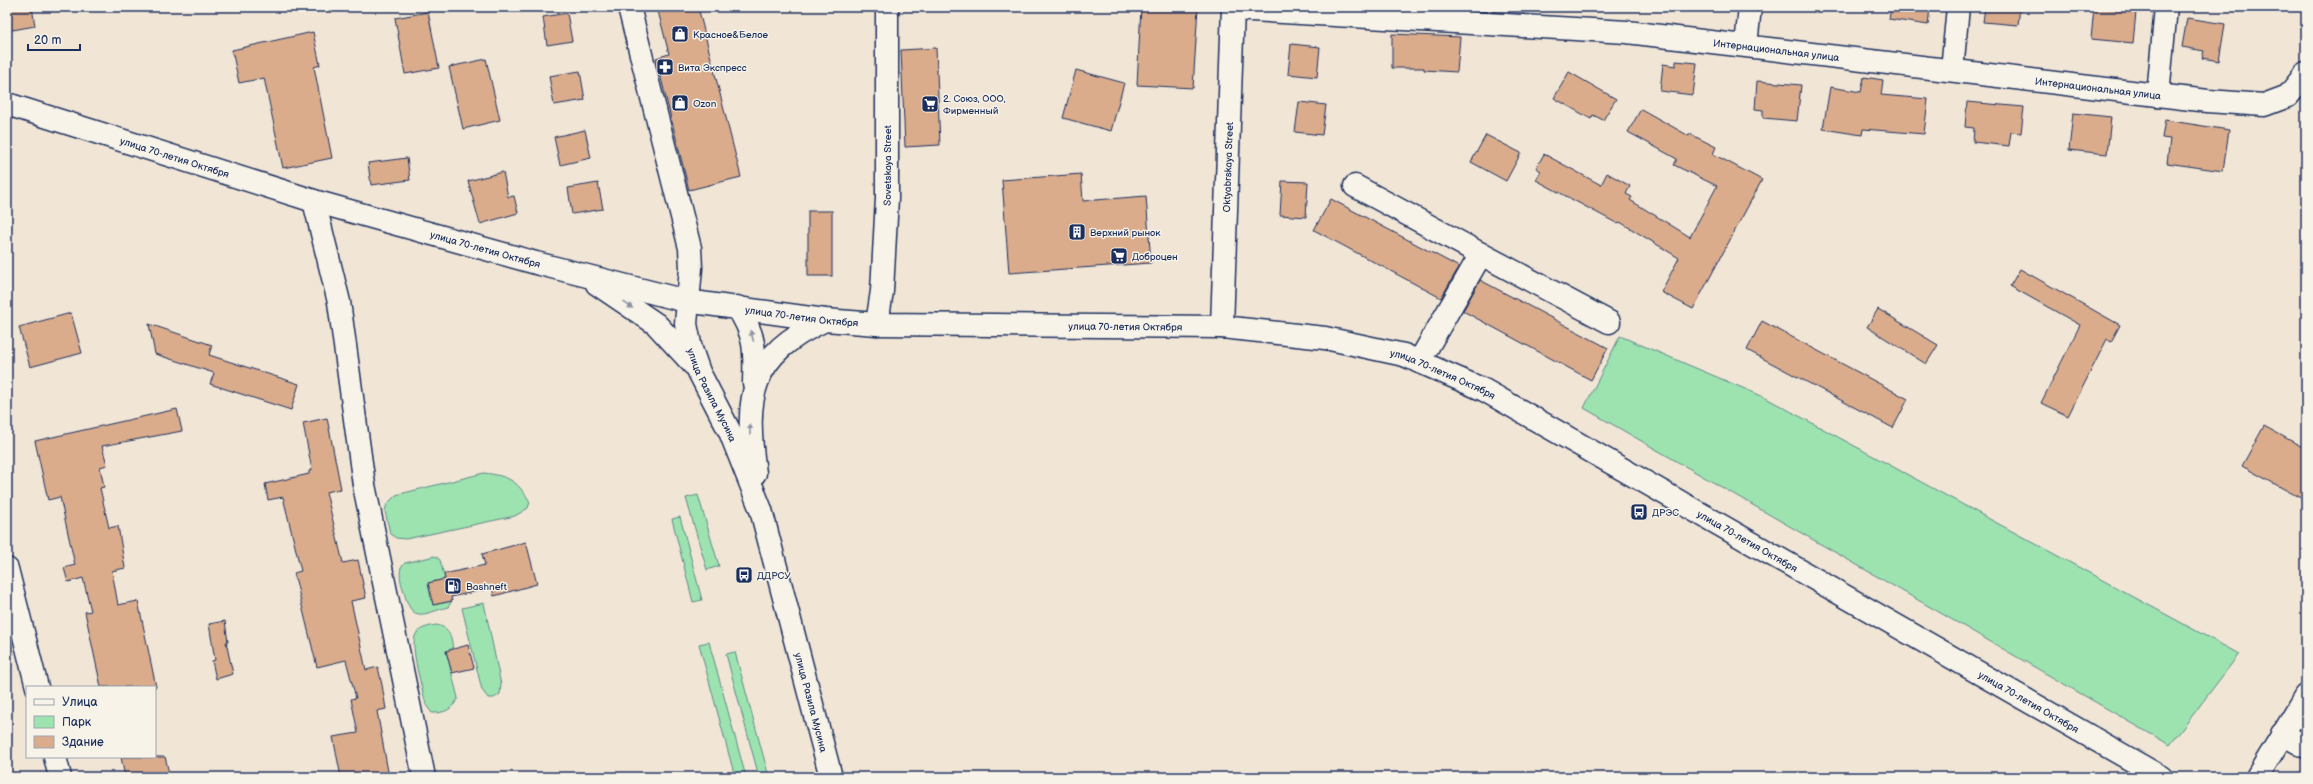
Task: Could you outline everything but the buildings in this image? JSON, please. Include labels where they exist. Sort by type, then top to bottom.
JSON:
[{"type":"main road","name":"улица Разила Мусина","points":[[629,7],[690,248],[691,268],[686,301],[686,324],[691,349],[699,372],[730,432],[761,510],[831,777]]},
{"type":"main road","name":"Sovetskaya Street","points":[[877,324],[882,291],[888,198],[887,7]]},
{"type":"main road","points":[[1746,45],[1750,7]]},
{"type":"main road","points":[[1952,70],[1958,7]]},
{"type":"main road","points":[[2158,95],[2166,7]]},
{"type":"main road","name":"Интернациональная улица","points":[[1233,8],[1627,32],[2158,95],[2264,105],[2288,96],[2306,73]]},
{"type":"main road","name":"Oktyabrskaya Street","points":[[1222,327],[1233,8]]},
{"type":"main road","name":"улица 70-летия Октября","points":[[7,104],[314,201],[584,275],[686,301],[826,320],[877,324],[1222,327],[1325,338],[1404,355],[1484,390],[2160,777]]},
{"type":"main road","points":[[1355,186],[1609,322]]},
{"type":"main road","points":[[314,201],[339,302],[364,485],[424,777]]},
{"type":"main road","points":[[1420,362],[1481,254]]},
{"type":"main road","points":[[584,275],[656,324],[677,345],[699,372]]},
{"type":"main road","points":[[737,307],[748,324],[755,346],[754,388],[750,440],[761,510]]},
{"type":"main road","points":[[754,388],[765,365],[780,348],[799,332],[826,320]]},
{"type":"main road","points":[[7,569],[37,686]]},
{"type":"main road","points":[[2257,777],[2306,696]]},
{"type":"main road","points":[[2282,734],[2306,747]]},
{"type":"main road","points":[[54,758],[60,777]]},
{"type":"green space","points":[[1620,336],[1764,397],[2239,654],[2170,745],[1584,408]]},
{"type":"green space","points":[[484,473],[511,480],[521,489],[530,502],[528,508],[515,516],[406,539],[396,538],[390,533],[385,511],[387,504],[396,495]]},
{"type":"green space","points":[[698,495],[719,566],[707,570],[686,498]]},
{"type":"green space","points":[[680,517],[702,600],[693,602],[672,519]]},
{"type":"green space","points":[[435,556],[440,560],[445,579],[428,583],[433,605],[452,601],[448,607],[425,614],[415,613],[407,602],[402,586],[400,576],[401,567],[405,563]]},
{"type":"green space","points":[[484,603],[501,685],[500,694],[494,698],[488,698],[482,690],[462,608]]},
{"type":"green space","points":[[436,625],[447,630],[450,636],[453,649],[446,651],[458,698],[448,710],[432,713],[426,705],[415,658],[414,640],[416,634],[420,630]]},
{"type":"green space","points":[[709,642],[746,777],[735,777],[699,644]]},
{"type":"green space","points":[[735,652],[769,777],[759,777],[726,654]]},
{"type":"place","name":"Красное&Белое","points":[[680,34]]},
{"type":"place","name":"Вита Экспресс","points":[[665,67]]},
{"type":"place","name":"Ozon","points":[[680,103]]},
{"type":"place","name":"2. Союз, ООО, Фирменный","points":[[930,104]]},
{"type":"place","name":"Верхний рынок","points":[[1077,232]]},
{"type":"place","name":"Доброцен","points":[[1119,256]]},
{"type":"place","name":"ДРЭС","points":[[1639,512]]},
{"type":"place","name":"ДДРСУ","points":[[744,575]]},
{"type":"place","name":"Bashneft","points":[[453,586]]}]
